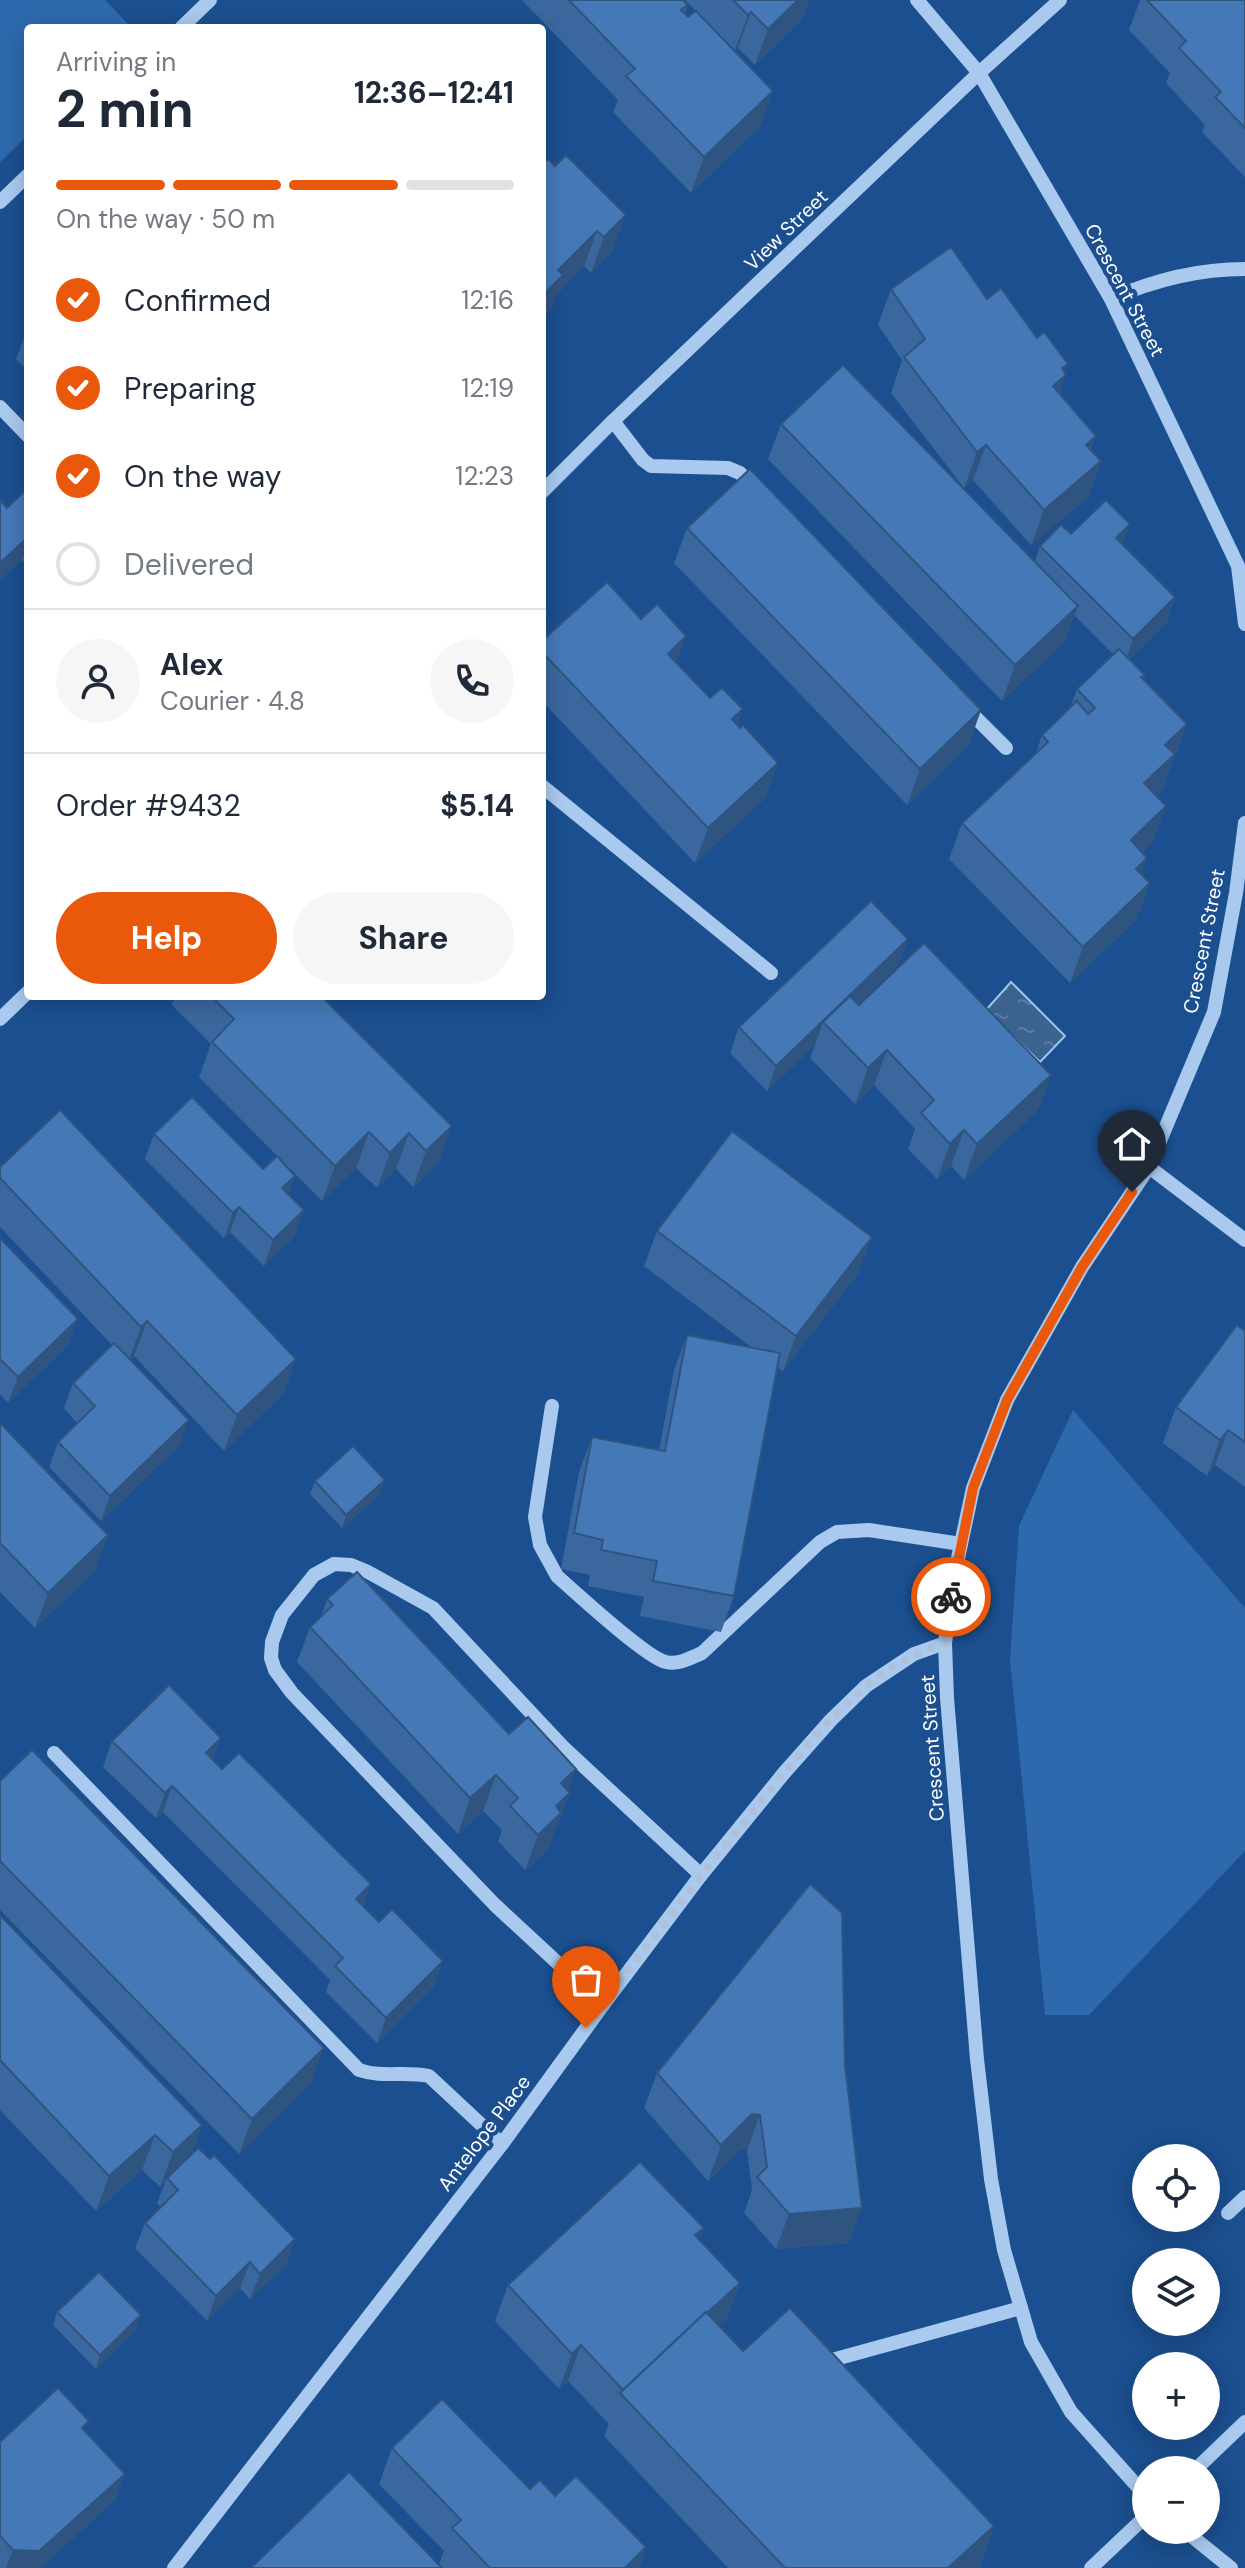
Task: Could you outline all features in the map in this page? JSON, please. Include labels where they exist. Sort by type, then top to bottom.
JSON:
[{"type":"street","points":[[185,24],[210,0]]},
{"type":"street","name":"Crescent Street","points":[[917,0],[979,73],[1111,299],[1241,567],[1245,624]]},
{"type":"street","name":"View Street","points":[[546,488],[979,73],[1060,0]]},
{"type":"street","points":[[0,202],[24,179]]},
{"type":"street","points":[[1111,299],[1143,285],[1174,277],[1217,269],[1245,269]]},
{"type":"street","points":[[0,407],[24,432]]},
{"type":"street","points":[[613,421],[651,466],[728,468],[740,473],[762,496]]},
{"type":"street","points":[[950,691],[1006,748]]},
{"type":"street","points":[[546,789],[771,973]]},
{"type":"street","name":"Crescent Street","points":[[1132,2480],[1071,2412],[1031,2342],[1004,2250],[991,2179],[977,2059],[945,1643],[973,1488],[1007,1400],[1082,1267],[1149,1167],[1214,1012],[1236,893],[1245,823]]},
{"type":"street","points":[[0,1019],[24,996]]},
{"type":"street","points":[[1149,1167],[1245,1240]]},
{"type":"street","points":[[552,1406],[535,1517],[547,1562],[557,1576],[645,1650],[664,1662],[681,1663],[702,1653],[820,1542],[837,1532],[869,1530],[961,1544]]},
{"type":"street","points":[[603,2005],[495,1905],[292,1693],[275,1670],[271,1658],[272,1642],[282,1615],[314,1575],[334,1564],[351,1565],[368,1572],[433,1608],[564,1748],[701,1875]]},
{"type":"street","name":"Antelope Place","points":[[174,2568],[502,2144],[701,1875],[784,1773],[866,1686],[914,1654],[945,1643]]},
{"type":"street","points":[[54,1753],[359,2070],[374,2075],[414,2073],[429,2076],[502,2144]]},
{"type":"street","points":[[1228,2213],[1245,2197]]},
{"type":"street","points":[[811,2365],[1021,2308]]},
{"type":"street","points":[[1210,2456],[1245,2422]]},
{"type":"street","points":[[1091,2568],[1132,2529]]},
{"type":"street","points":[[1201,2544],[1231,2568]]},
{"type":"shaded area","points":[[0,0],[105,0],[128,24],[24,24],[24,139],[0,162]]},
{"type":"shaded area","points":[[1073,1410],[1245,1608],[1245,1851],[1089,2015],[1045,2015],[1010,1660],[1019,1526]]},
{"type":"water","points":[[1011,982],[1065,1036],[1040,1062],[986,1010]]},
{"type":"building","points":[[569,0],[683,0],[688,5],[681,10],[688,17],[696,11],[773,91],[704,157],[626,76],[635,69]]},
{"type":"building","points":[[733,0],[798,0],[768,29]]},
{"type":"building","points":[[1147,0],[1245,0],[1245,128],[1215,97],[1221,92],[1179,48],[1186,41]]},
{"type":"building","points":[[566,155],[626,215],[604,237],[597,231],[558,270],[563,275],[546,292],[546,161],[548,159],[555,166]]},
{"type":"building","points":[[951,247],[987,299],[1001,288],[1037,338],[1044,332],[1068,364],[1062,368],[1066,375],[1053,386],[1096,436],[1086,445],[1101,461],[1044,510],[986,445],[977,452],[904,357],[925,339],[891,289]]},
{"type":"building","points":[[843,365],[1078,606],[1015,665],[781,424]]},
{"type":"building","points":[[750,469],[981,710],[920,769],[687,528]]},
{"type":"building","points":[[24,492],[24,541],[0,563],[0,500],[7,508]]},
{"type":"building","points":[[1106,500],[1130,524],[1116,538],[1175,597],[1133,639],[1040,546],[1061,525],[1071,534]]},
{"type":"building","points":[[607,582],[641,619],[657,604],[686,636],[668,654],[710,698],[722,688],[743,709],[732,719],[740,728],[743,725],[778,763],[708,828],[546,656],[546,637]]},
{"type":"building","points":[[1119,649],[1145,675],[1141,677],[1187,724],[1165,745],[1175,754],[1144,783],[1166,806],[1131,840],[1147,858],[1136,869],[1150,883],[1083,947],[962,823],[1048,742],[1042,735],[1077,701],[1088,714],[1095,708],[1077,689]]},
{"type":"building","points":[[871,901],[908,939],[776,1066],[739,1027]]},
{"type":"building","points":[[924,943],[1051,1075],[977,1144],[964,1130],[950,1144],[921,1113],[934,1100],[887,1050],[868,1068],[823,1022],[850,996],[859,1005]]},
{"type":"building","points":[[215,1000],[325,1000],[452,1126],[426,1151],[409,1133],[390,1153],[369,1132],[335,1166],[212,1042],[234,1019]]},
{"type":"building","points":[[192,1097],[263,1169],[277,1156],[295,1176],[282,1188],[304,1210],[273,1240],[239,1207],[233,1213],[154,1134]]},
{"type":"building","points":[[60,1110],[296,1359],[237,1415],[147,1321],[141,1327],[0,1178],[0,1167]]},
{"type":"building","points":[[732,1131],[872,1237],[796,1336],[657,1231]]},
{"type":"building","points":[[0,1238],[78,1319],[18,1377],[0,1359]]},
{"type":"building","points":[[1237,1325],[1245,1331],[1245,1442],[1228,1430],[1220,1440],[1176,1407]]},
{"type":"building","points":[[687,1335],[780,1353],[734,1596],[653,1581],[657,1561],[601,1550],[603,1540],[574,1533],[592,1437],[665,1451]]},
{"type":"building","points":[[114,1343],[189,1420],[110,1496],[58,1442],[95,1406],[73,1383]]},
{"type":"building","points":[[0,1423],[108,1535],[48,1593],[0,1543]]},
{"type":"building","points":[[353,1446],[385,1480],[346,1515],[315,1481]]},
{"type":"building","points":[[357,1572],[509,1734],[528,1717],[576,1769],[561,1783],[570,1793],[556,1806],[561,1813],[538,1835],[510,1806],[518,1798],[496,1775],[470,1798],[310,1627],[333,1605],[327,1599]]},
{"type":"building","points":[[169,1685],[221,1738],[206,1753],[222,1769],[239,1753],[371,1884],[356,1899],[379,1922],[392,1909],[443,1961],[386,2018],[335,1966],[343,1958],[172,1786],[165,1793],[112,1741]]},
{"type":"building","points":[[32,1750],[324,2048],[252,2119],[0,1861],[0,1781]]},
{"type":"building","points":[[810,1884],[842,1913],[845,2065],[862,2208],[789,2214],[757,2177],[767,2167],[760,2115],[752,2114],[721,2145],[657,2073]]},
{"type":"building","points":[[0,1915],[202,2125],[173,2152],[155,2135],[109,2176],[0,2060]]},
{"type":"building","points":[[198,2148],[210,2159],[214,2155],[295,2239],[260,2274],[250,2262],[216,2296],[145,2223],[178,2190],[167,2178]]},
{"type":"building","points":[[640,2162],[704,2228],[695,2235],[740,2283],[623,2390],[581,2345],[572,2354],[508,2285]]},
{"type":"building","points":[[99,2272],[141,2315],[100,2355],[57,2312]]},
{"type":"building","points":[[790,2308],[994,2526],[948,2568],[785,2568],[620,2393],[706,2312],[743,2351]]},
{"type":"building","points":[[58,2388],[89,2421],[82,2428],[125,2474],[39,2551],[13,2550],[0,2536],[0,2442]]},
{"type":"building","points":[[442,2399],[530,2489],[540,2480],[555,2496],[576,2476],[646,2547],[625,2568],[490,2568],[452,2528],[461,2520],[392,2448]]},
{"type":"building","points":[[349,2472],[442,2568],[251,2568]]},
{"type":"way so far","points":[[586,2028],[701,1875],[831,1720],[866,1686],[891,1668],[914,1654],[945,1643],[951,1597]]},
{"type":"route","points":[[951,1597],[973,1488],[1007,1400],[1082,1267],[1132,1192]]}]
